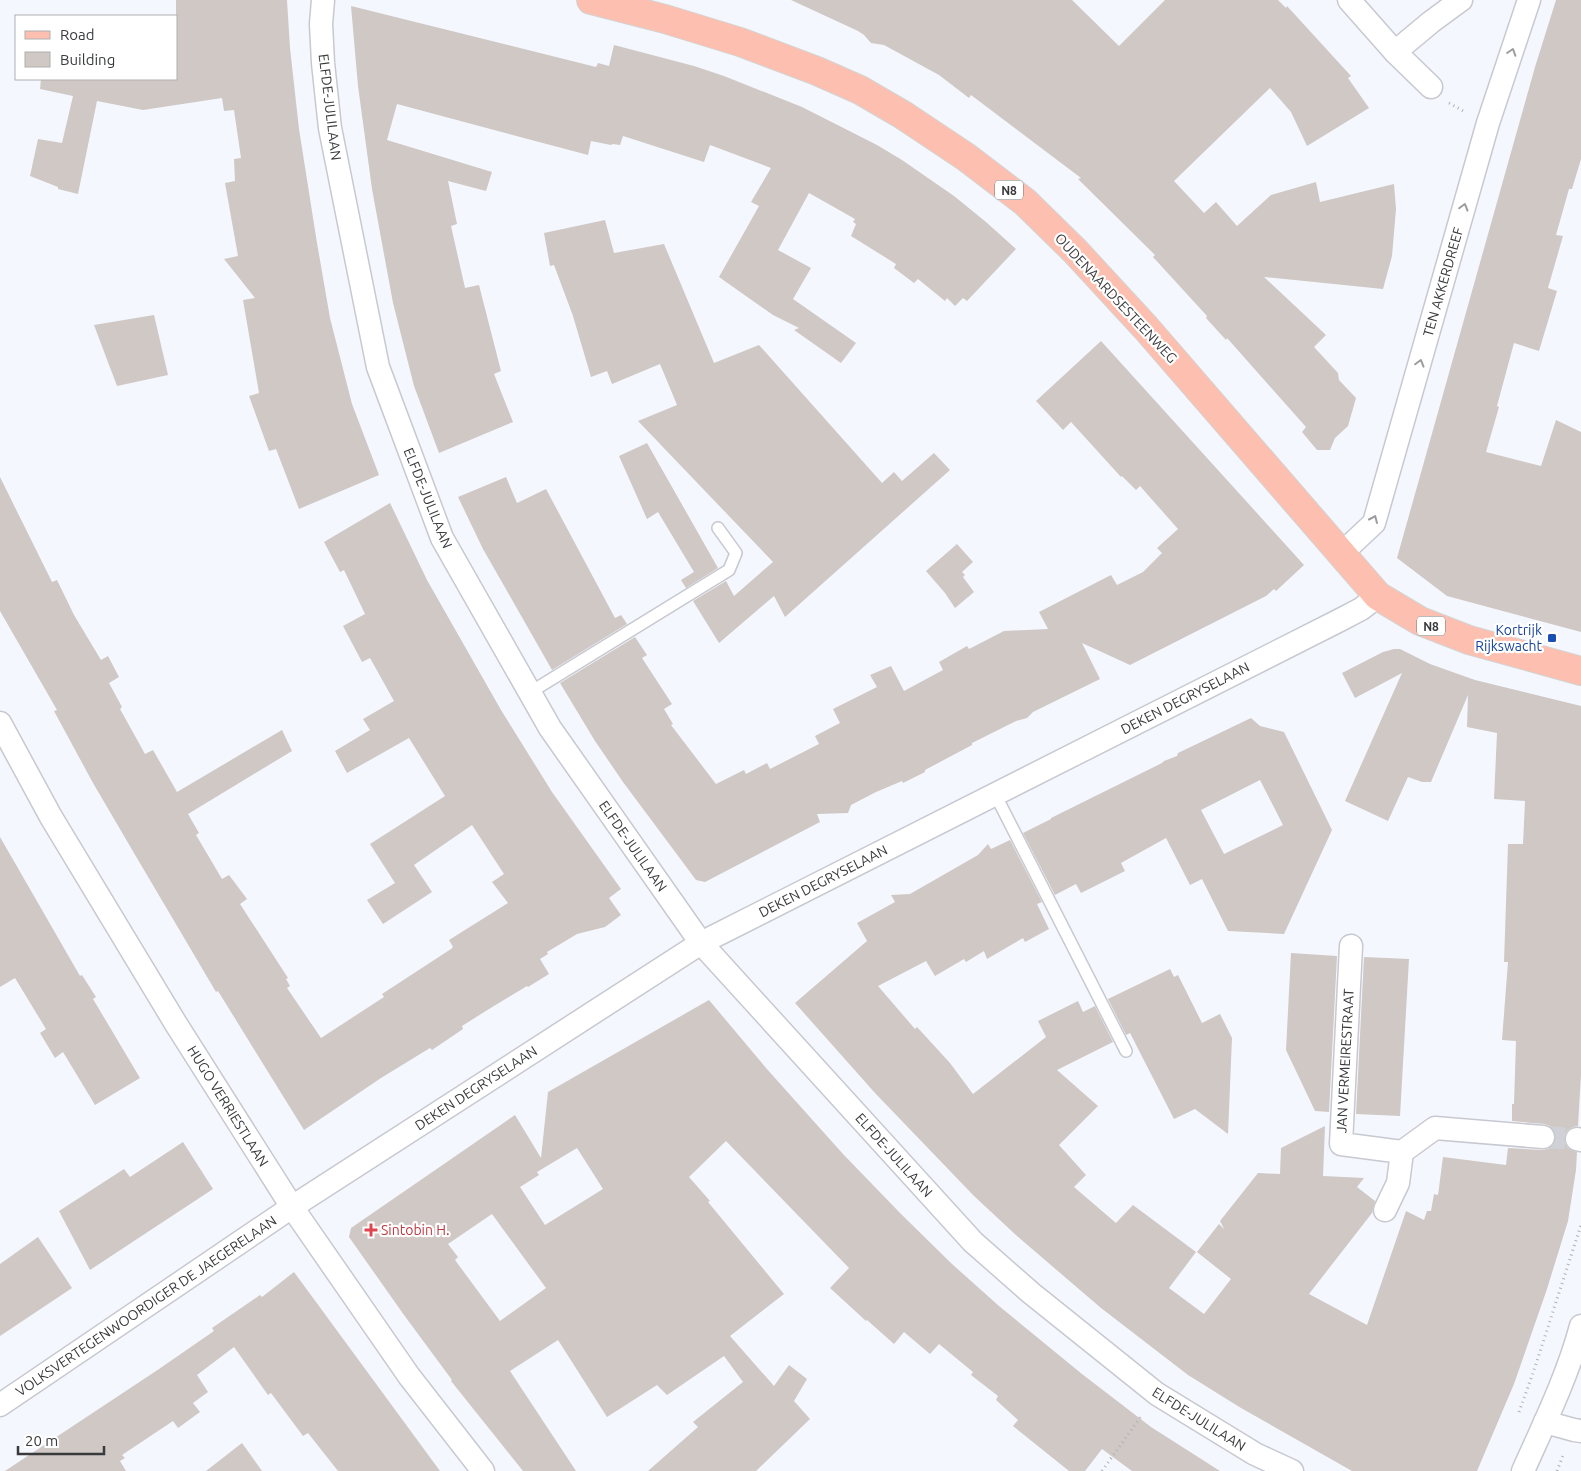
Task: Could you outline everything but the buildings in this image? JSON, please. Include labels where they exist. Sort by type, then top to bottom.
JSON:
[{"type":"main road","name":"OUDENAARDSESTEENWEG","points":[[591,0],[665,19],[740,42],[817,71],[860,90],[895,110],[966,157],[1025,202],[1075,250],[1146,328],[1378,596],[1420,621],[1469,640],[1581,671]]},
{"type":"street","name":"ELFDE-JULILAAN","points":[[323,0],[321,24],[330,128],[378,367],[442,538],[550,728],[701,943],[973,1242],[1031,1293],[1157,1394],[1255,1454],[1292,1471]]},
{"type":"street","points":[[1349,0],[1395,52],[1431,87]]},
{"type":"street","points":[[1395,52],[1461,0]]},
{"type":"street","name":"TEN AKKERDREEF","points":[[1341,554],[1374,523],[1488,123],[1529,0]]},
{"type":"street","name":"DEKEN DEGRYSELAAN","points":[[292,1207],[701,943],[1342,619],[1361,609],[1378,596]]},
{"type":"street","name":"HUGO VERRIESTLAAN","points":[[0,724],[61,834],[176,1024],[292,1207],[409,1376],[483,1471]]},
{"type":"street","name":"JAN VERMEIRESTRAAT","points":[[1351,946],[1341,1144],[1402,1152]]},
{"type":"street","points":[[1386,1210],[1398,1183],[1402,1152],[1435,1128],[1543,1137]]},
{"type":"street","name":"VOLKSVERTEGENWOORDIGER DE JAEGERELAAN","points":[[0,1405],[292,1207]]},
{"type":"street","points":[[1523,1471],[1545,1422],[1581,1326]]},
{"type":"street","points":[[1545,1422],[1581,1431]]},
{"type":"lane","points":[[529,693],[729,570],[736,553],[718,528]]},
{"type":"lane","points":[[995,794],[1126,1051]]},
{"type":"path","points":[[1431,87],[1453,106],[1488,123]]},
{"type":"path","points":[[1518,1413],[1534,1370],[1581,1225]]},
{"type":"path","points":[[1102,1471],[1157,1394]]},
{"type":"tunnel","points":[[1543,1137],[1577,1139]]},
{"type":"place","name":"Kortrijk Rijkswacht","points":[[1552,638]]},
{"type":"place","name":"Sintobin H.","points":[[371,1230]]}]
